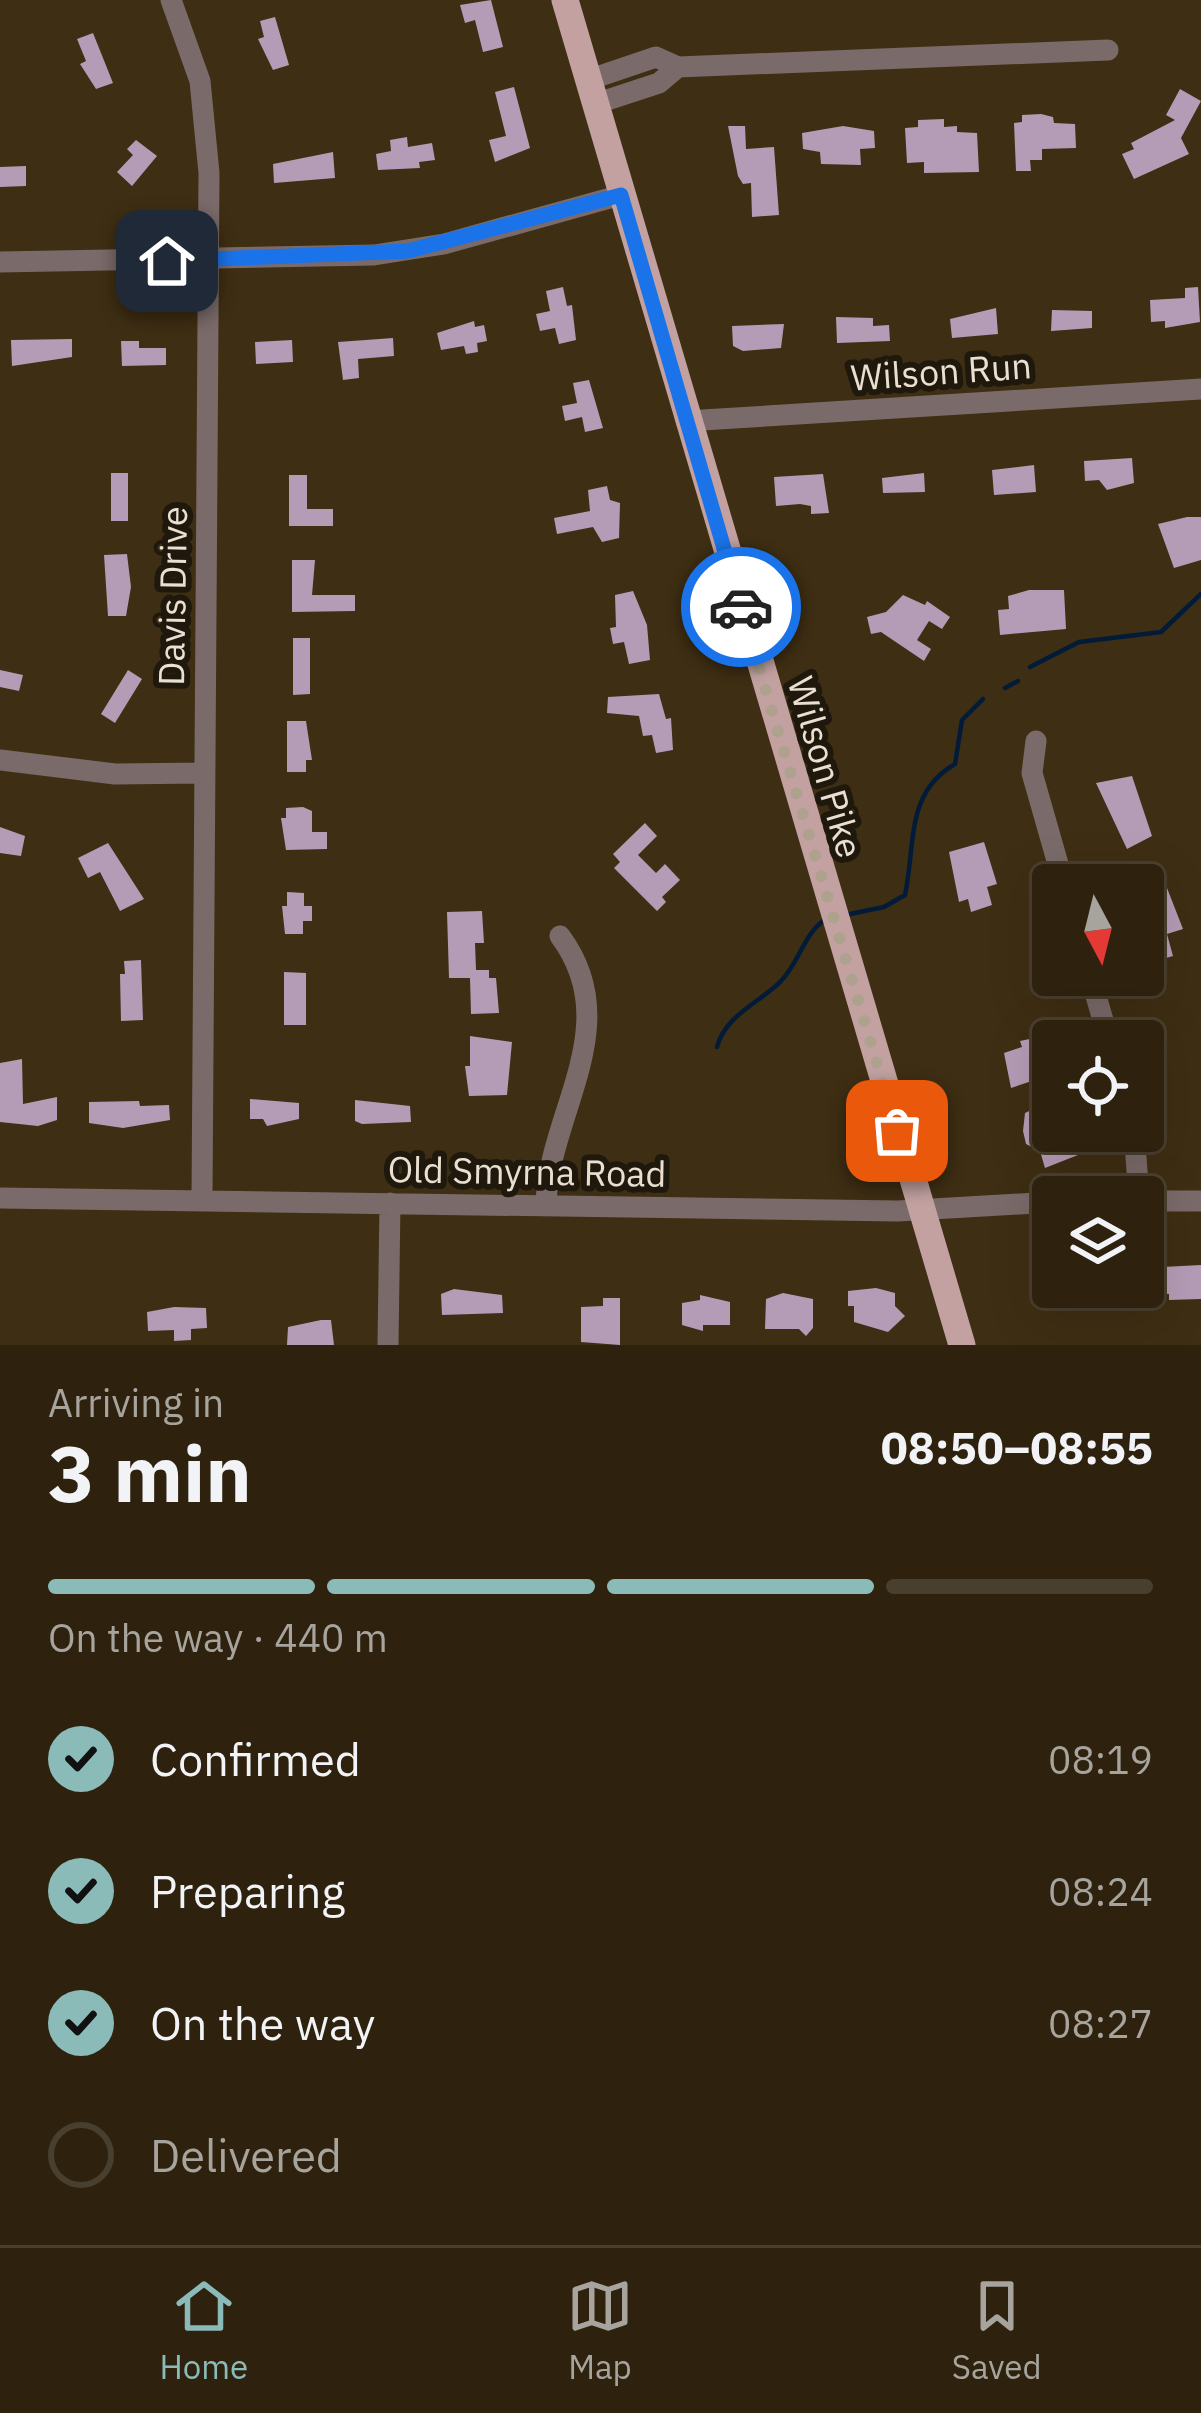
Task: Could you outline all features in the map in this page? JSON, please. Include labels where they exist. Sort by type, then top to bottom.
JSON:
[{"type":"main road","name":"Wilson Pike","points":[[565,0],[962,1345]]},
{"type":"street","name":"Davis Drive","points":[[171,0],[200,81],[207,129],[202,1198]]},
{"type":"street","points":[[591,92],[656,57],[678,67],[1108,50]]},
{"type":"street","points":[[0,262],[208,261],[408,251],[621,195]]},
{"type":"street","name":"Wilson Run","points":[[686,421],[1201,389]]},
{"type":"street","points":[[1036,741],[1032,773],[1058,864]]},
{"type":"street","points":[[0,760],[116,775],[202,772]]},
{"type":"street","points":[[546,1205],[551,1155],[577,1093],[587,1037],[583,980],[560,936]]},
{"type":"street","name":"Old Smyrna Road","points":[[0,1198],[920,1209],[1032,1203]]},
{"type":"street","points":[[1164,1200],[1201,1201]]},
{"type":"street","points":[[388,1345],[390,1203]]},
{"type":"building","points":[[491,0],[503,47],[483,52],[475,20],[465,23],[460,5]]},
{"type":"building","points":[[275,17],[289,65],[273,70],[258,39],[264,37],[260,21]]},
{"type":"building","points":[[93,33],[113,83],[96,89],[80,64],[86,61],[77,39]]},
{"type":"building","points":[[514,87],[530,148],[495,162],[489,140],[506,136],[495,92]]},
{"type":"building","points":[[1180,89],[1201,101],[1181,138],[1189,154],[1134,179],[1122,154],[1134,149],[1131,143],[1175,120],[1166,115]]},
{"type":"building","points":[[1022,115],[1053,117],[1054,123],[1075,124],[1076,148],[1042,149],[1042,160],[1030,160],[1031,171],[1016,171],[1014,123],[1022,122]]},
{"type":"building","points":[[944,119],[944,127],[977,133],[979,172],[924,173],[924,162],[907,163],[905,128],[918,127],[918,120]]},
{"type":"building","points":[[728,126],[745,126],[746,149],[774,147],[779,215],[752,217],[751,183],[743,184],[738,176]]},
{"type":"building","points":[[843,126],[874,131],[875,148],[860,149],[861,165],[821,164],[820,152],[803,149],[802,133]]},
{"type":"building","points":[[407,137],[408,147],[432,143],[435,160],[419,162],[420,168],[378,170],[376,154],[391,151],[390,140]]},
{"type":"building","points":[[136,140],[157,156],[132,186],[117,172],[133,155],[127,149]]},
{"type":"building","points":[[333,152],[335,178],[274,183],[273,164]]},
{"type":"building","points":[[26,166],[26,186],[0,187],[0,167]]},
{"type":"building","points":[[563,287],[567,306],[572,305],[576,340],[559,344],[555,328],[540,331],[536,314],[550,311],[546,291]]},
{"type":"building","points":[[1198,287],[1200,322],[1165,328],[1165,321],[1151,322],[1150,300],[1185,298],[1185,288]]},
{"type":"building","points":[[996,308],[998,334],[952,338],[950,319]]},
{"type":"building","points":[[1052,310],[1092,311],[1092,328],[1051,331]]},
{"type":"building","points":[[836,317],[873,318],[873,326],[889,325],[890,341],[837,343]]},
{"type":"building","points":[[474,321],[475,327],[484,325],[487,341],[477,343],[478,352],[466,354],[464,346],[441,350],[437,333]]},
{"type":"building","points":[[784,324],[781,348],[743,351],[733,346],[732,326]]},
{"type":"building","points":[[393,338],[394,356],[358,359],[359,378],[343,380],[338,342]]},
{"type":"building","points":[[72,339],[72,357],[12,366],[11,340]]},
{"type":"building","points":[[292,340],[293,362],[256,364],[255,342]]},
{"type":"building","points":[[121,341],[139,341],[139,348],[166,348],[166,365],[122,366]]},
{"type":"building","points":[[589,380],[603,428],[585,432],[582,417],[565,421],[562,406],[577,403],[573,383]]},
{"type":"building","points":[[1132,458],[1134,483],[1107,490],[1099,480],[1085,481],[1084,461]]},
{"type":"building","points":[[1034,465],[1036,492],[994,495],[992,470]]},
{"type":"building","points":[[111,473],[128,473],[128,521],[111,521]]},
{"type":"building","points":[[924,473],[925,492],[883,493],[882,478]]},
{"type":"building","points":[[823,474],[829,513],[811,514],[811,506],[800,504],[776,506],[774,477]]},
{"type":"building","points":[[289,475],[307,475],[307,509],[333,509],[333,526],[289,526]]},
{"type":"building","points":[[607,486],[610,500],[620,503],[619,538],[602,542],[593,527],[557,534],[554,518],[590,511],[588,490]]},
{"type":"building","points":[[1201,517],[1201,560],[1174,568],[1158,524]]},
{"type":"building","points":[[127,554],[131,587],[126,616],[108,616],[104,555]]},
{"type":"building","points":[[292,560],[315,560],[312,595],[355,595],[355,611],[292,612]]},
{"type":"building","points":[[1029,590],[1064,590],[1066,629],[1000,635],[998,610],[1009,609],[1008,596]]},
{"type":"building","points":[[633,591],[647,625],[650,660],[629,664],[624,642],[613,644],[610,628],[616,627],[615,595]]},
{"type":"building","points":[[903,595],[925,605],[927,601],[950,617],[942,629],[929,621],[917,640],[931,649],[924,661],[881,632],[871,634],[867,617],[886,612]]},
{"type":"building","points":[[293,638],[310,638],[310,694],[293,695]]},
{"type":"building","points":[[0,670],[23,675],[19,691],[0,687]]},
{"type":"building","points":[[128,670],[142,679],[115,723],[101,714]]},
{"type":"building","points":[[659,694],[666,719],[671,718],[673,750],[656,753],[652,735],[643,736],[639,716],[607,713],[608,697]]},
{"type":"building","points":[[287,721],[306,721],[312,760],[306,760],[306,772],[287,772]]},
{"type":"building","points":[[1132,776],[1152,836],[1127,849],[1096,783]]},
{"type":"building","points":[[286,808],[312,811],[312,832],[327,832],[327,849],[286,850],[281,818],[286,818]]},
{"type":"building","points":[[645,823],[657,836],[638,855],[656,873],[665,864],[680,880],[662,897],[666,902],[657,911],[614,868],[620,862],[613,854]]},
{"type":"building","points":[[0,827],[25,836],[21,856],[0,853]]},
{"type":"building","points":[[984,842],[997,884],[987,887],[992,905],[971,912],[968,899],[959,902],[949,852]]},
{"type":"building","points":[[108,843],[144,899],[120,911],[100,872],[88,878],[78,858]]},
{"type":"building","points":[[1164,888],[1183,929],[1167,934],[1173,956],[1164,959]]},
{"type":"building","points":[[287,892],[304,893],[304,906],[312,906],[312,921],[303,921],[303,934],[285,934],[282,906],[287,906]]},
{"type":"building","points":[[482,911],[484,943],[475,943],[476,970],[489,970],[489,978],[496,978],[499,1013],[471,1014],[470,978],[449,978],[447,912]]},
{"type":"building","points":[[141,960],[143,1020],[121,1021],[124,961]]},
{"type":"building","points":[[284,972],[306,973],[306,1025],[284,1025]]},
{"type":"building","points":[[470,1036],[512,1042],[507,1095],[469,1096],[465,1066],[470,1066]]},
{"type":"building","points":[[1032,1038],[1032,1081],[1011,1088],[1004,1053],[1022,1047],[1020,1041]]},
{"type":"building","points":[[22,1059],[23,1104],[57,1097],[57,1120],[38,1126],[0,1122],[0,1063]]},
{"type":"building","points":[[250,1099],[299,1103],[299,1119],[267,1126],[263,1119],[250,1119]]},
{"type":"building","points":[[355,1100],[410,1106],[411,1122],[362,1124],[355,1121]]},
{"type":"building","points":[[139,1101],[140,1106],[169,1105],[170,1120],[123,1128],[89,1123],[89,1102]]},
{"type":"building","points":[[1032,1110],[1032,1147],[1026,1144],[1023,1131],[1025,1113]]},
{"type":"building","points":[[1040,1152],[1077,1152],[1078,1155],[1045,1168]]},
{"type":"building","points":[[1201,1265],[1201,1299],[1169,1300],[1169,1294],[1164,1294],[1164,1267]]},
{"type":"building","points":[[876,1288],[895,1293],[895,1306],[905,1316],[888,1332],[854,1322],[854,1306],[848,1306],[848,1291]]},
{"type":"building","points":[[454,1289],[502,1295],[503,1313],[442,1315],[441,1294]]},
{"type":"building","points":[[783,1293],[813,1299],[813,1328],[806,1336],[799,1329],[765,1329],[766,1299]]},
{"type":"building","points":[[700,1295],[730,1302],[730,1325],[703,1325],[703,1331],[682,1325],[682,1303],[700,1300]]},
{"type":"building","points":[[603,1298],[620,1298],[620,1345],[581,1342],[581,1307],[603,1306]]},
{"type":"building","points":[[206,1308],[207,1328],[191,1329],[191,1340],[174,1341],[174,1330],[148,1331],[147,1312]]},
{"type":"building","points":[[331,1320],[334,1345],[287,1345],[288,1327]]},
{"type":"waterway","points":[[1030,667],[1079,642],[1161,632],[1201,594]]},
{"type":"waterway","points":[[1005,688],[1018,681]]},
{"type":"waterway","points":[[845,915],[884,907],[905,895],[920,804],[939,776],[955,764],[962,720],[983,699]]},
{"type":"waterway","points":[[717,1047],[735,1018],[787,974],[823,921]]},
{"type":"way so far","points":[[741,607],[897,1131]]},
{"type":"route","points":[[167,261],[343,258],[408,251],[621,195],[741,607]]}]
